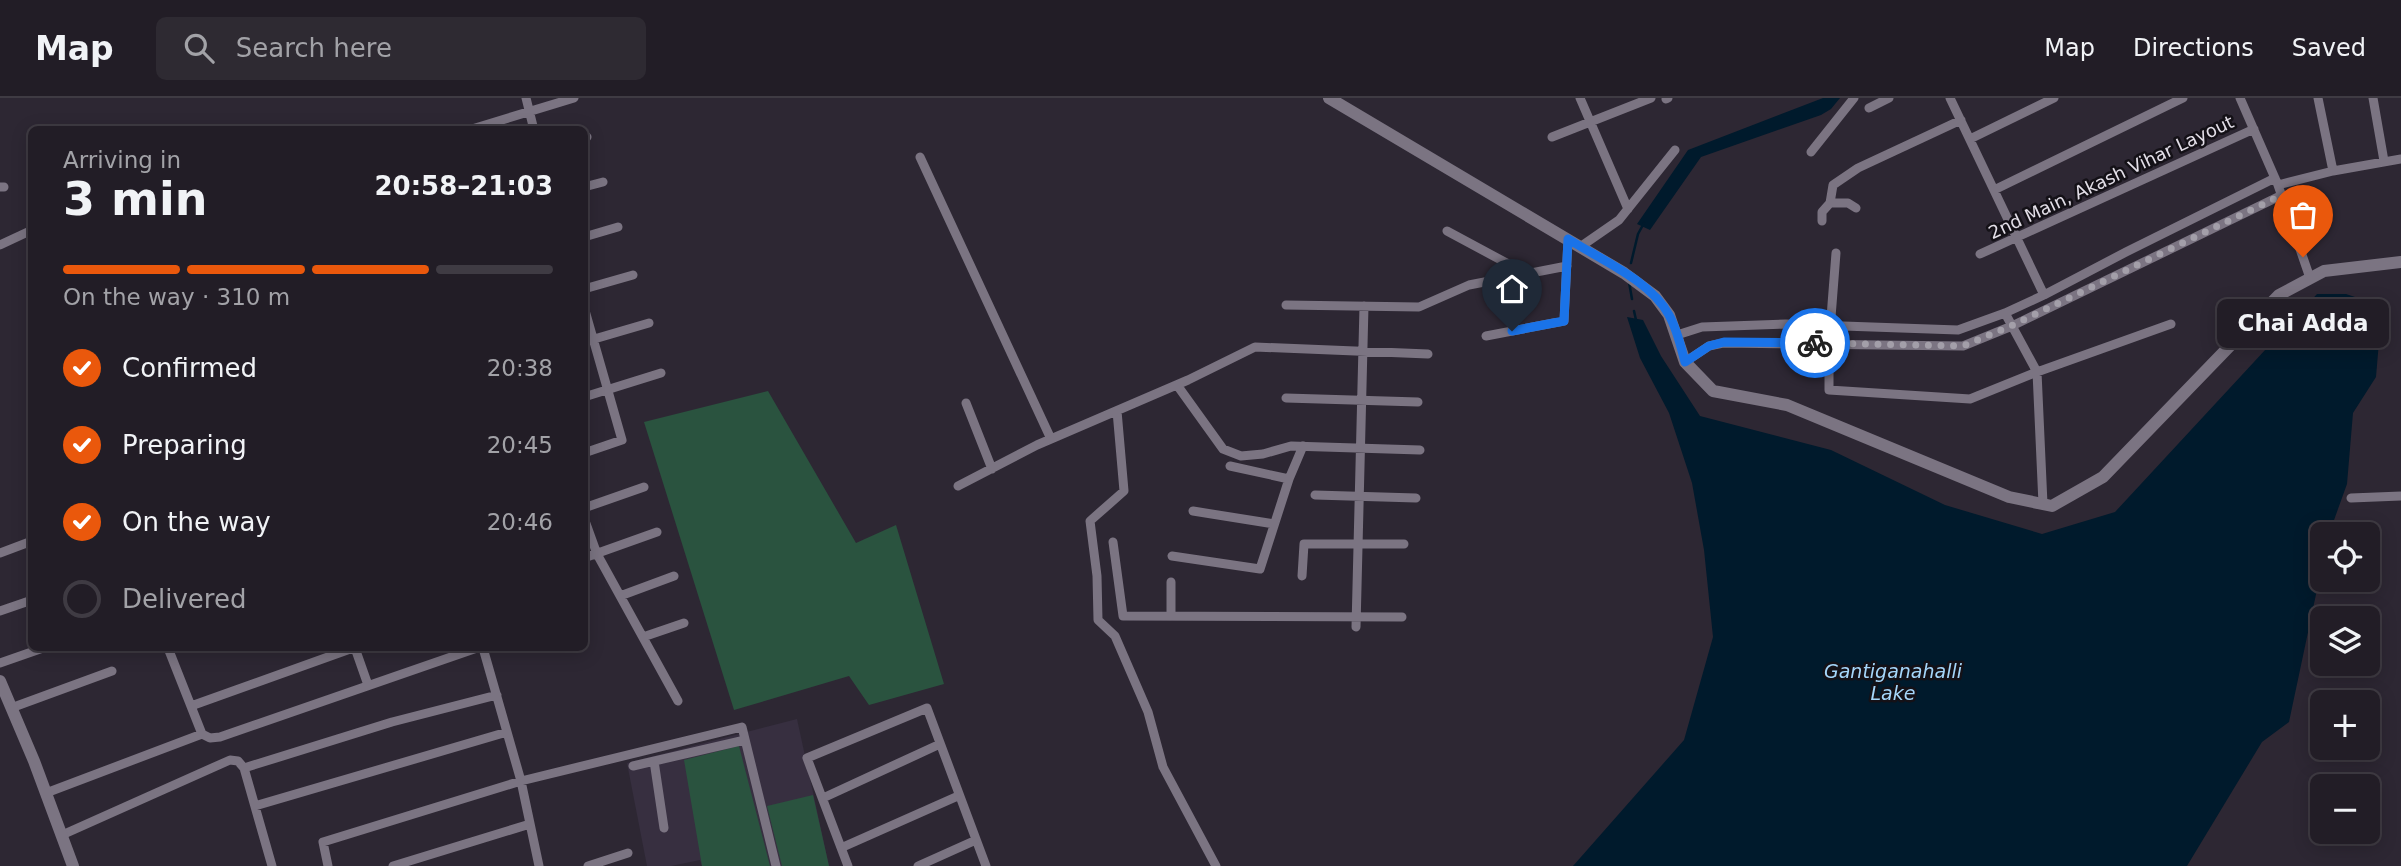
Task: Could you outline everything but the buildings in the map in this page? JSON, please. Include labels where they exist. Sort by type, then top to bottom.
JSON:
[{"type":"street","points":[[526,98],[533,126]]},
{"type":"street","points":[[482,126],[574,98]]},
{"type":"street","points":[[1329,98],[1625,273],[1655,296],[1669,315],[1685,362],[1713,391],[1787,405],[2009,497],[2052,506],[2103,477],[2279,295],[2325,271],[2401,262]]},
{"type":"street","points":[[1580,98],[1628,209]]},
{"type":"street","points":[[1552,137],[1651,98]]},
{"type":"street","points":[[1811,152],[1854,98]]},
{"type":"street","points":[[1869,108],[1889,98]]},
{"type":"street","points":[[1950,98],[2044,295]]},
{"type":"street","points":[[1969,139],[2054,98]]},
{"type":"street","points":[[1994,190],[2183,98]]},
{"type":"street","points":[[2240,98],[2277,182],[2310,278]]},
{"type":"street","points":[[2318,98],[2333,172]]},
{"type":"street","points":[[2373,98],[2384,161]]},
{"type":"street","points":[[1822,221],[1822,212],[1830,203],[1833,185],[1858,168],[1961,120]]},
{"type":"street","name":"2nd Main, Akash Vihar Layout","points":[[1980,254],[2254,129]]},
{"type":"street","points":[[1580,247],[1619,220],[1675,150]]},
{"type":"street","points":[[920,157],[1051,439]]},
{"type":"street","points":[[1677,335],[1702,327],[1786,324],[1958,330],[2044,295],[2126,251],[2277,182],[2401,159]]},
{"type":"street","points":[[588,186],[603,182]]},
{"type":"street","points":[[1685,362],[1709,346],[1724,342],[1963,346],[2011,326],[2282,195]]},
{"type":"street","points":[[1830,203],[1848,203],[1856,208]]},
{"type":"street","points":[[588,236],[618,227]]},
{"type":"street","points":[[1447,230],[1527,274]]},
{"type":"street","points":[[0,245],[28,232]]},
{"type":"street","points":[[1486,336],[1564,321],[1568,239]]},
{"type":"street","points":[[1836,253],[1829,343],[1829,390],[1970,399],[2171,324]]},
{"type":"street","points":[[1286,305],[1419,307],[1469,285],[1567,266]]},
{"type":"street","points":[[588,288],[633,275]]},
{"type":"street","points":[[1356,622],[1364,306]]},
{"type":"street","points":[[2005,313],[2037,372],[2043,504]]},
{"type":"street","points":[[588,452],[622,440],[608,390],[589,341],[649,323]]},
{"type":"street","points":[[958,486],[1051,439],[1177,385],[1255,347],[1428,354]]},
{"type":"street","points":[[588,396],[661,373]]},
{"type":"street","points":[[1177,385],[1223,449],[1241,456],[1263,454],[1291,446],[1420,450]]},
{"type":"street","points":[[1286,398],[1418,402]]},
{"type":"street","points":[[966,403],[992,469]]},
{"type":"street","points":[[1117,411],[1124,491],[1090,521],[1097,576],[1098,620],[1115,636],[1148,712],[1163,767],[1216,866]]},
{"type":"street","points":[[1172,556],[1260,569],[1289,479],[1303,446]]},
{"type":"street","points":[[1230,466],[1289,479]]},
{"type":"street","points":[[588,507],[644,487]]},
{"type":"street","points":[[1315,495],[1416,498]]},
{"type":"street","points":[[2351,498],[2401,496]]},
{"type":"street","points":[[1193,511],[1274,524]]},
{"type":"street","points":[[588,528],[597,554],[678,702]]},
{"type":"street","points":[[588,557],[657,532]]},
{"type":"street","points":[[0,553],[28,542]]},
{"type":"street","points":[[1113,542],[1123,616],[1356,622],[1402,617]]},
{"type":"street","points":[[1302,576],[1304,544],[1404,544]]},
{"type":"street","points":[[620,596],[674,576]]},
{"type":"street","points":[[1171,582],[1171,616]]},
{"type":"street","points":[[0,611],[28,601]]},
{"type":"street","points":[[643,637],[684,623]]},
{"type":"street","points":[[0,663],[35,651]]},
{"type":"street","points":[[170,651],[202,734],[210,738],[220,737],[468,651]]},
{"type":"street","points":[[191,706],[346,651]]},
{"type":"street","points":[[355,651],[368,685]]},
{"type":"street","points":[[484,651],[521,781],[539,866]]},
{"type":"street","points":[[11,708],[112,671]]},
{"type":"street","points":[[0,681],[73,866]]},
{"type":"street","points":[[244,768],[392,722],[497,695]]},
{"type":"street","points":[[848,866],[807,758],[927,708],[986,866]]},
{"type":"street","points":[[328,866],[323,842],[521,781],[741,727],[776,866]]},
{"type":"street","points":[[255,806],[507,732]]},
{"type":"street","points":[[46,793],[202,734]]},
{"type":"street","points":[[633,766],[745,740]]},
{"type":"street","points":[[824,798],[940,744]]},
{"type":"street","points":[[62,835],[230,760],[238,761],[244,768],[272,866]]},
{"type":"street","points":[[654,761],[664,828]]},
{"type":"street","points":[[843,847],[958,796]]},
{"type":"street","points":[[393,866],[530,824]]},
{"type":"street","points":[[918,866],[976,840]]},
{"type":"street","points":[[588,866],[628,853]]},
{"type":"shaded area","points":[[797,719],[829,866],[702,866],[700,860],[671,866],[647,866],[627,763]]},
{"type":"green space","points":[[768,391],[856,543],[896,525],[944,684],[869,705],[849,676],[734,710],[644,422]]},
{"type":"green space","points":[[739,746],[770,866],[702,866],[684,760]]},
{"type":"green space","points":[[813,795],[829,866],[782,866],[767,806]]},
{"type":"water","points":[[1823,98],[1840,98],[1831,109],[1821,115],[1701,157],[1650,230],[1637,224],[1688,150]]},
{"type":"water","name":"Gantiganahalli Lake","points":[[2317,294],[2346,294],[2382,306],[2376,377],[2353,413],[2347,484],[2333,522],[2310,522],[2310,592],[2316,592],[2314,606],[2310,606],[2310,623],[2289,722],[2262,742],[2187,866],[1573,866],[1684,740],[1713,637],[1704,550],[1692,483],[1669,413],[1640,358],[1627,317],[1643,320],[1661,356],[1700,416],[1831,450],[1945,505],[2042,534],[2115,512]]},
{"type":"waterway","points":[[1631,263],[1638,234],[1644,223]]},
{"type":"waterway","points":[[1629,282],[1632,299]]},
{"type":"waterway","points":[[1634,311],[1636,320]]},
{"type":"way so far","points":[[1815,343],[1963,346],[2011,326],[2282,195],[2303,257]]},
{"type":"place","name":"Chai Adda","points":[[2303,257]]},
{"type":"route","points":[[1512,331],[1564,321],[1568,239],[1625,273],[1655,296],[1669,315],[1685,362],[1709,346],[1724,342],[1815,343]]}]
